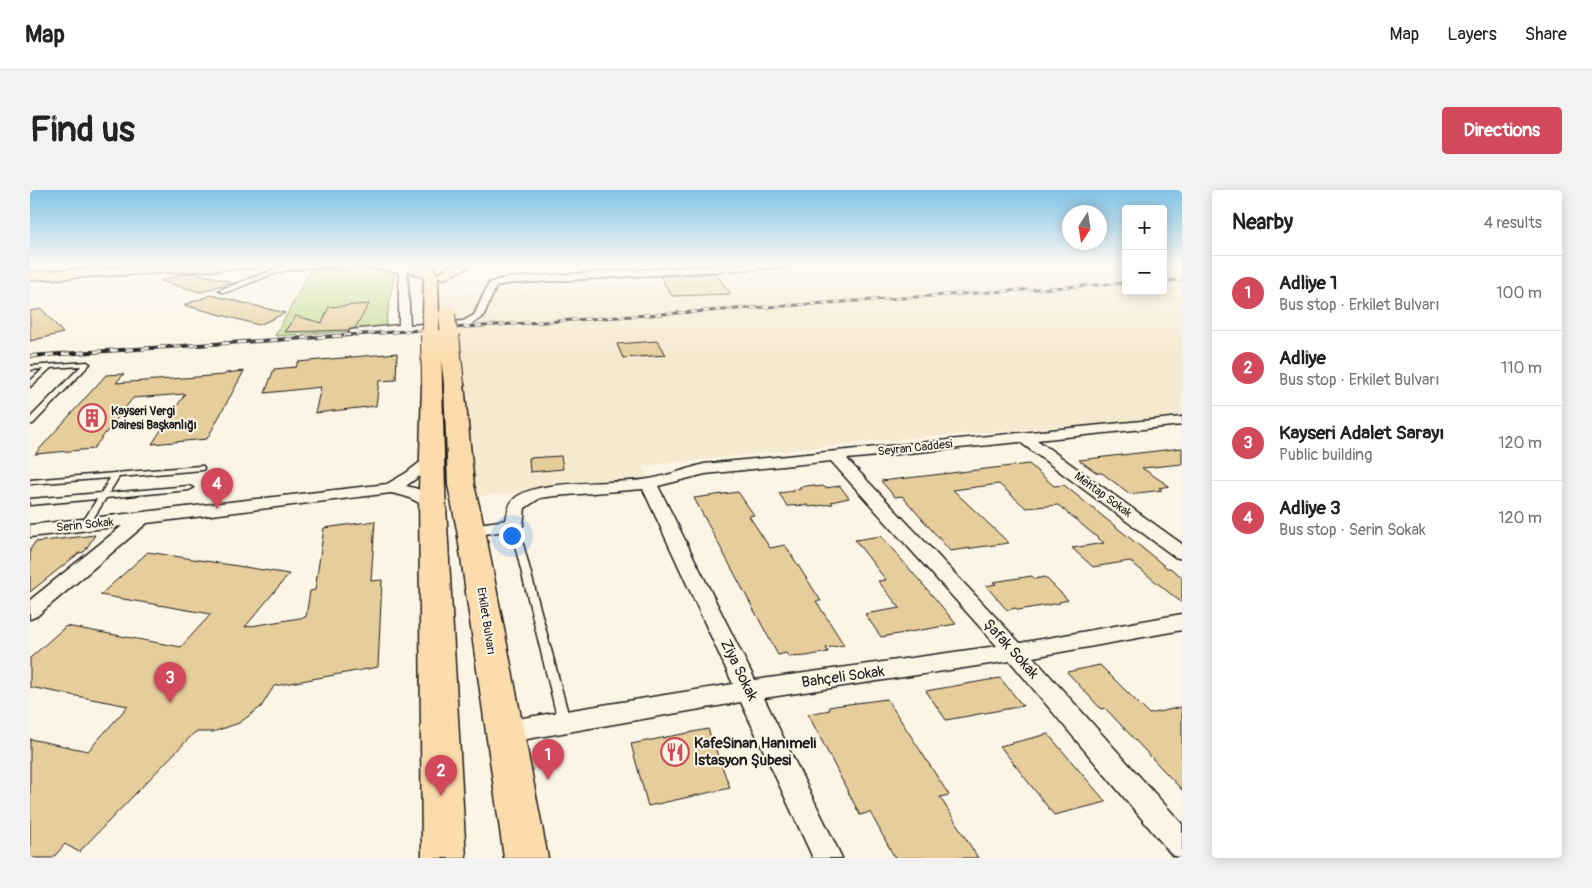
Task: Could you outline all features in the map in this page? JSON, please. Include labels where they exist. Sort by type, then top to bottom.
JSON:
[{"type":"main road","points":[[439,295],[443,385],[432,460],[432,503],[444,858]]},
{"type":"main road","name":"Erkilet Bulvarı","points":[[443,385],[471,530],[526,858]]},
{"type":"street","points":[[404,295],[405,328]]},
{"type":"street","points":[[354,332],[469,323],[480,314],[488,295]]},
{"type":"street","name":"Seyran Caddesi","points":[[514,525],[517,507],[521,502],[536,494],[555,491],[649,484],[704,469],[1182,421]]},
{"type":"street","name":"Mehtap Sokak","points":[[1023,437],[1182,553]]},
{"type":"street","name":"Şafak Sokak","points":[[835,456],[1015,652],[1182,845]]},
{"type":"street","points":[[391,488],[412,476],[432,460]]},
{"type":"street","name":"Ziya Sokak","points":[[649,484],[828,858]]},
{"type":"street","points":[[391,488],[411,492],[432,503]]},
{"type":"street","name":"Serin Sokak","points":[[30,531],[391,488]]},
{"type":"street","points":[[30,611],[141,518]]},
{"type":"street","points":[[471,530],[514,525]]},
{"type":"street","name":"Bahçeli Sokak","points":[[504,732],[749,691],[1015,652],[1182,622]]},
{"type":"lane","points":[[30,368],[87,364],[30,422]]},
{"type":"lane","points":[[30,385],[49,367]]},
{"type":"lane","points":[[30,482],[200,468]]},
{"type":"lane","points":[[85,525],[116,475]]},
{"type":"lane","points":[[30,502],[189,488]]},
{"type":"lane","points":[[514,525],[564,722]]},
{"type":"shaded area","points":[[439,295],[1182,295],[1182,417],[875,441],[642,466],[648,480],[451,499]]},
{"type":"green space","points":[[297,295],[391,295],[385,329],[275,336]]},
{"type":"building","points":[[212,295],[285,313],[259,325],[184,305]]},
{"type":"building","points":[[369,304],[355,328],[348,330],[284,332],[296,316],[322,323],[329,307]]},
{"type":"building","points":[[42,309],[63,333],[30,341],[30,311]]},
{"type":"building","points":[[658,341],[666,355],[623,358],[617,344]]},
{"type":"building","points":[[397,353],[396,380],[379,381],[376,406],[315,413],[321,387],[265,393],[274,369],[296,367],[298,362]]},
{"type":"building","name":"Kayseri Vergi Dairesi Başkanlığı","points":[[244,371],[207,439],[152,444],[185,394],[133,398],[93,449],[35,454],[106,375],[124,374],[116,383],[224,375],[226,373]]},
{"type":"building","points":[[1182,448],[1182,464],[1142,468],[1169,486],[1159,488],[1162,490],[1130,494],[1102,473],[1097,473],[1079,460]]},
{"type":"building","points":[[561,456],[563,469],[530,472],[529,458]]},
{"type":"building","points":[[1029,464],[1054,486],[1064,485],[1167,568],[1170,568],[1182,577],[1182,603],[1130,561],[1093,567],[1072,548],[1104,543],[1058,505],[1026,508],[999,484],[953,490],[1009,543],[950,551],[902,496],[895,497],[881,481]]},
{"type":"building","points":[[814,485],[815,487],[823,486],[825,488],[840,486],[849,498],[831,502],[833,504],[809,507],[808,505],[787,506],[779,493]]},
{"type":"building","points":[[738,492],[754,515],[749,516],[770,548],[785,545],[821,601],[816,601],[844,645],[826,648],[828,652],[806,656],[789,657],[786,653],[778,655],[694,498]]},
{"type":"building","points":[[375,521],[371,581],[382,580],[378,667],[274,686],[261,707],[239,723],[213,732],[195,732],[79,852],[65,844],[53,858],[30,858],[30,739],[88,751],[128,706],[30,687],[30,658],[66,626],[181,647],[211,614],[100,595],[148,552],[289,574],[245,627],[306,617],[310,591],[315,590],[324,528]]},
{"type":"building","points":[[95,535],[84,552],[79,553],[30,592],[30,550],[35,542]]},
{"type":"building","points":[[881,536],[956,624],[881,637],[865,614],[900,608],[878,581],[886,580],[855,540]]},
{"type":"building","points":[[1032,576],[1035,579],[1045,577],[1068,600],[1018,610],[1016,608],[1007,610],[986,586],[996,584],[993,582]]},
{"type":"building","points":[[1100,665],[1149,714],[1182,707],[1182,790],[1105,708],[1101,709],[1067,672]]},
{"type":"building","points":[[1000,678],[1023,706],[946,720],[926,691]]},
{"type":"building","points":[[887,699],[949,795],[940,797],[978,858],[895,858],[870,812],[860,815],[808,714],[830,710],[829,707]]},
{"type":"building","points":[[708,729],[730,788],[648,806],[631,744]]},
{"type":"building","points":[[1048,734],[1106,802],[1054,815],[1000,746]]},
{"type":"railway","points":[[332,336],[944,295]]},
{"type":"railway","points":[[30,356],[351,335]]},
{"type":"place","name":"Kayseri Vergi Dairesi Başkanlığı","points":[[92,418]]},
{"type":"place","name":"Adliye 3","points":[[217,509]]},
{"type":"place","name":"Kayseri Adalet Sarayı","points":[[170,703]]},
{"type":"place","name":"KafeSinan Hanımeli İstasyon Şubesi","points":[[675,752]]},
{"type":"place","name":"Adliye 1","points":[[548,780]]},
{"type":"place","name":"Adliye","points":[[441,796]]}]
